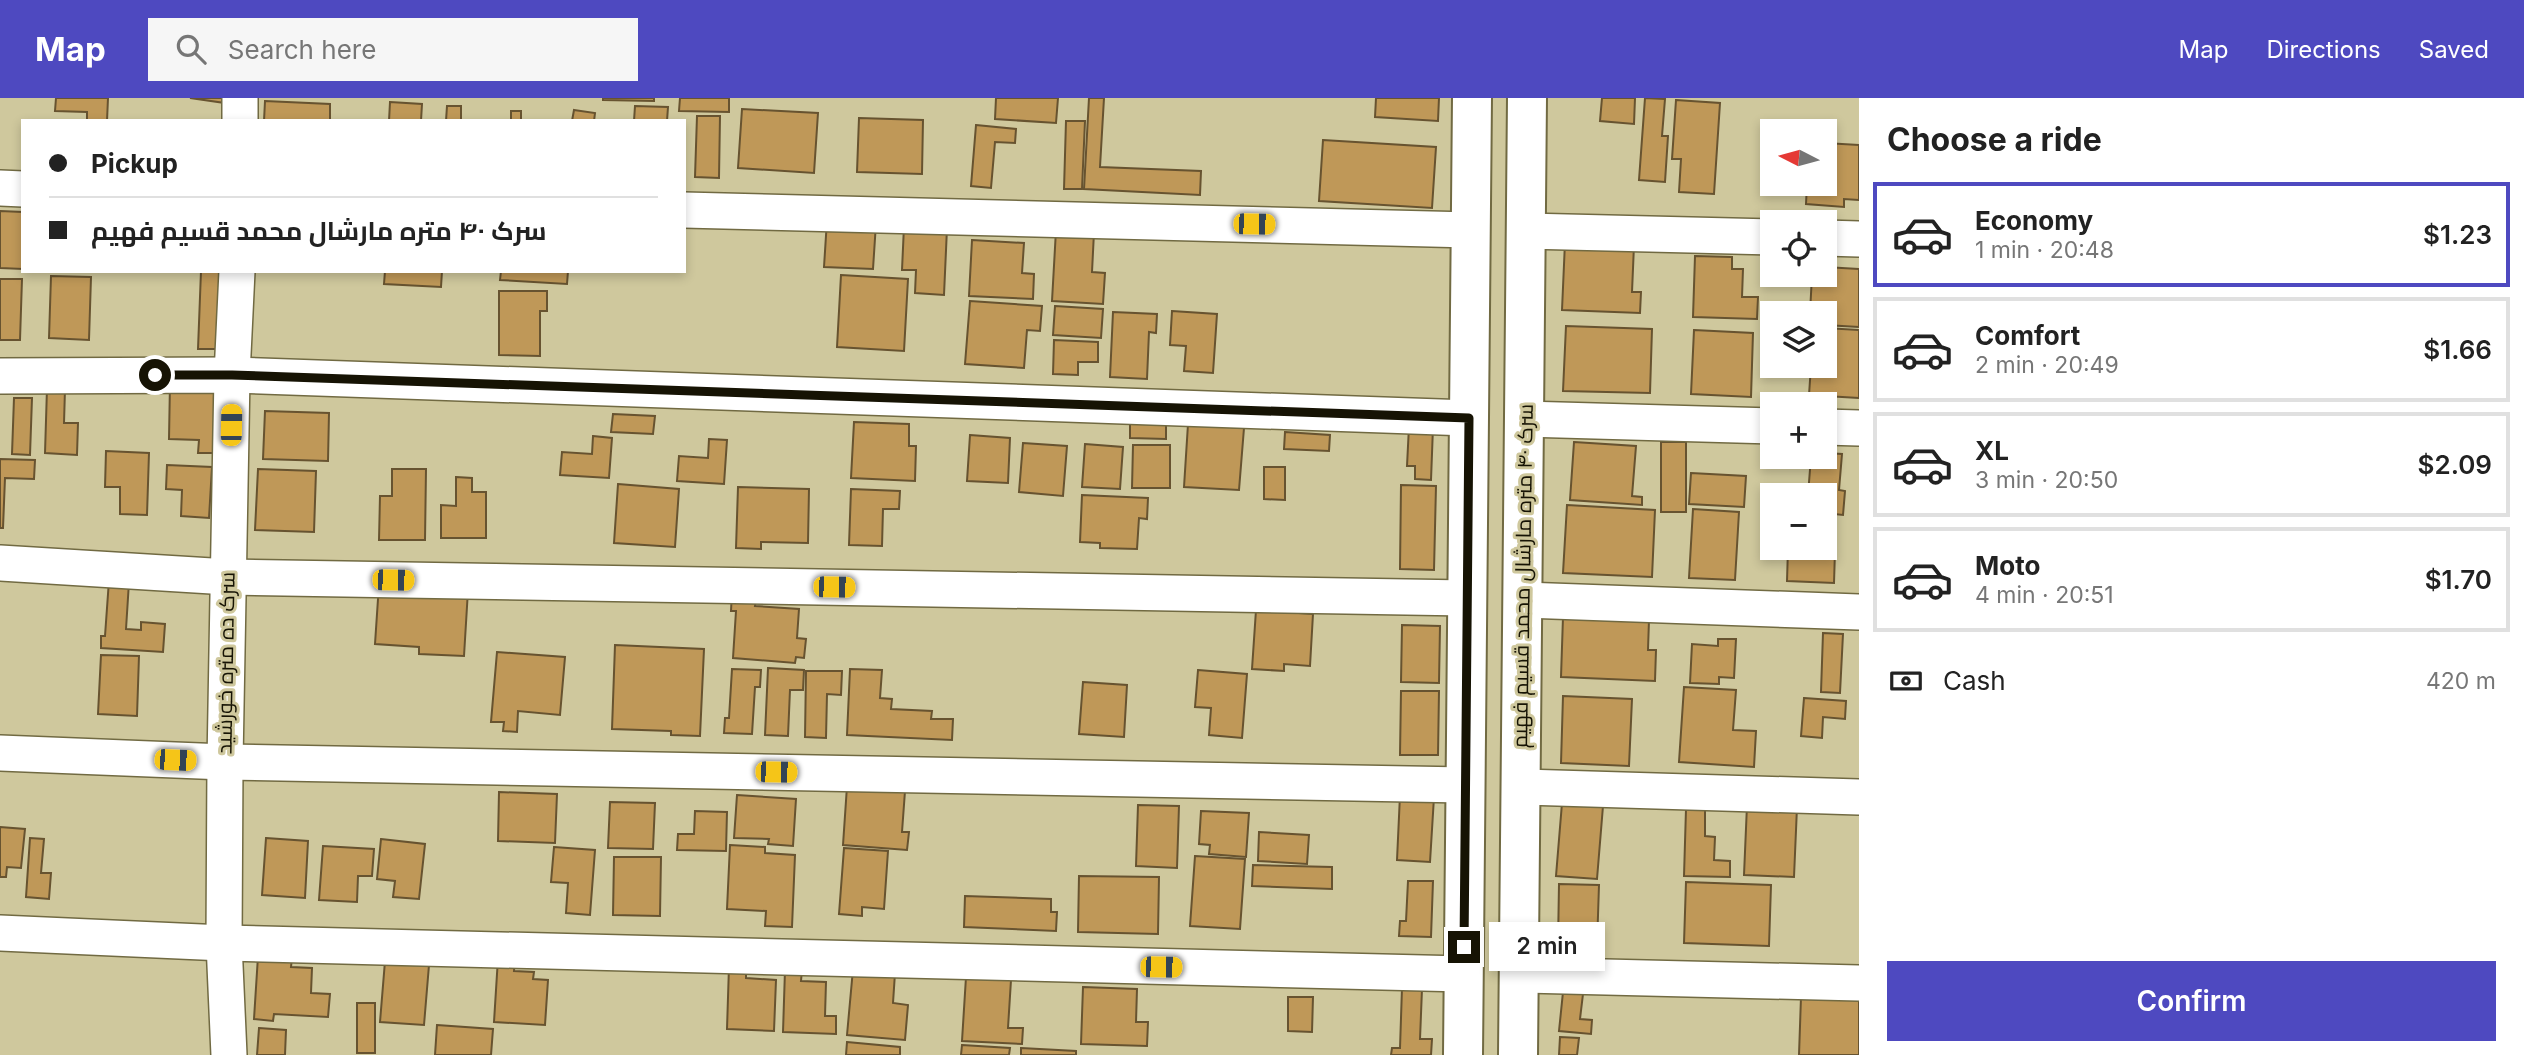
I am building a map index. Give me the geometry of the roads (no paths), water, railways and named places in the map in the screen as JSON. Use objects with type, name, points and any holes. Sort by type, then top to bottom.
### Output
[{"type":"street","points":[[240,98],[240,119]]},
{"type":"street","points":[[1463,1055],[1472,98]]},
{"type":"street","name":"سرک ۴۰ متره مارشال محمد قسیم فهیم","points":[[1518,1055],[1527,98]]},
{"type":"street","points":[[0,188],[21,189]]},
{"type":"street","points":[[686,210],[1471,230]]},
{"type":"street","points":[[1526,231],[1760,237]]},
{"type":"street","points":[[1837,238],[1859,239]]},
{"type":"street","name":"سرک ده متره خورشید","points":[[229,1055],[224,943],[225,762],[232,375],[237,273]]},
{"type":"street","points":[[0,376],[232,375],[1469,418]]},
{"type":"street","points":[[1524,419],[1760,426]]},
{"type":"street","points":[[1837,427],[1859,428]]},
{"type":"street","points":[[0,563],[228,577],[1467,598]]},
{"type":"street","points":[[1522,600],[1859,612]]},
{"type":"street","points":[[0,753],[225,762],[1465,785]]},
{"type":"street","points":[[1521,787],[1859,797]]},
{"type":"street","points":[[0,933],[224,943],[1464,974]]},
{"type":"street","points":[[1519,975],[1859,983]]}]
